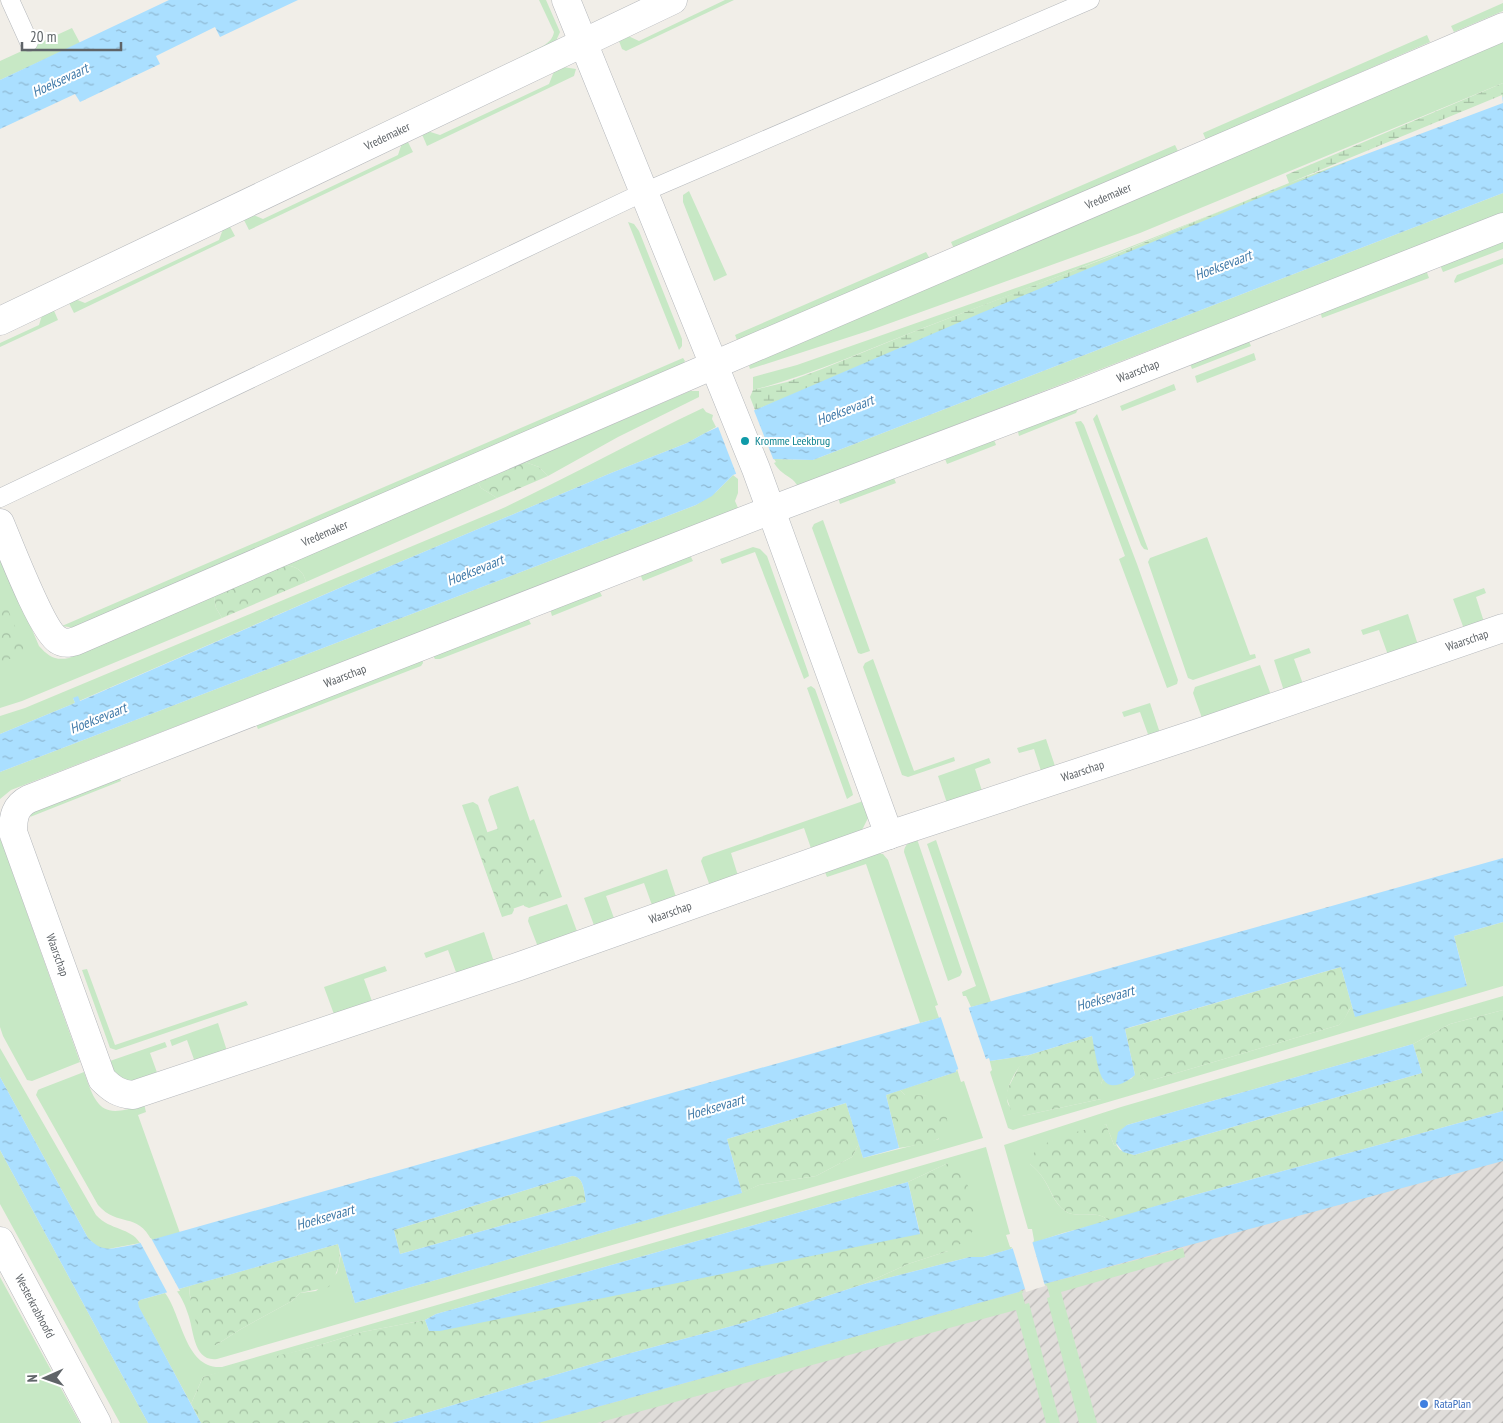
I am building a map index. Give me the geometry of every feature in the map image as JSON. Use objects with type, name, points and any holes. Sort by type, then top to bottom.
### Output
[{"type":"street","points":[[566,0],[756,469],[889,835]]},
{"type":"street","name":"Vredemaker","points":[[0,321],[673,0]]},
{"type":"street","name":"Vredemaker","points":[[0,523],[45,625],[57,640],[65,644],[76,641],[1503,27]]},
{"type":"street","name":"Waarschap","points":[[1503,227],[1091,389],[771,510],[22,802],[16,810],[13,832],[102,1079],[111,1089],[122,1094],[134,1095],[517,967],[889,835],[1200,732],[1503,628]]},
{"type":"street","name":"Westerkrabhoofd","points":[[0,1242],[97,1423]]},
{"type":"lane","points":[[10,0],[29,42]]},
{"type":"lane","points":[[0,498],[644,192],[1090,0]]},
{"type":"shaded area","points":[[1503,1132],[1503,1423],[452,1423]]},
{"type":"green space","points":[[539,0],[546,0],[560,32],[556,41],[528,59],[526,54],[547,43],[554,32]]},
{"type":"green space","points":[[725,0],[734,0],[626,51],[622,49],[619,41],[626,35],[639,41]]},
{"type":"green space","points":[[1503,3],[1503,11],[1454,32],[1451,26]]},
{"type":"green space","points":[[72,28],[80,43],[0,80],[0,61]]},
{"type":"green space","points":[[1427,35],[1430,42],[1206,140],[1203,133]]},
{"type":"green space","points":[[1503,38],[1503,83],[1140,233],[871,330],[750,369],[749,366],[754,362]]},
{"type":"green space","points":[[563,67],[576,69],[574,76],[427,146],[421,132],[424,130],[440,135],[549,84],[555,69]]},
{"type":"green space","points":[[1503,83],[1503,119],[755,410],[750,397],[753,390],[787,382],[822,369],[1114,255],[1289,183],[1286,175]]},
{"type":"green space","points":[[406,138],[413,152],[249,230],[242,216],[249,213],[263,219],[398,155]]},
{"type":"green space","points":[[1175,145],[1178,151],[954,249],[951,242]]},
{"type":"green space","points":[[689,191],[727,275],[714,281],[683,202],[683,195]]},
{"type":"green space","points":[[1503,193],[1503,214],[803,484],[797,485],[780,471],[774,463],[776,462],[774,459],[813,460]]},
{"type":"green space","points":[[1233,206],[1156,238],[839,362],[753,390],[753,377],[797,365],[1107,256]]},
{"type":"green space","points":[[628,222],[634,224],[639,231],[682,339],[682,346],[679,350]]},
{"type":"green space","points":[[228,223],[235,236],[74,313],[67,299],[75,299],[85,303],[219,240],[225,224]]},
{"type":"green space","points":[[1503,241],[1503,249],[1443,272],[1440,265]]},
{"type":"green space","points":[[926,252],[930,259],[737,340],[735,335]]},
{"type":"green space","points":[[1503,258],[1503,264],[1455,283],[1454,281],[1457,275]]},
{"type":"green space","points":[[1426,270],[1429,278],[1322,318],[1320,311]]},
{"type":"green space","points":[[52,306],[58,320],[0,347],[0,343],[39,325],[44,309]]},
{"type":"green space","points":[[1248,339],[1251,346],[1192,369],[1189,361]]},
{"type":"green space","points":[[1254,353],[1256,360],[1197,383],[1195,376]]},
{"type":"green space","points":[[683,358],[685,361],[681,366],[75,628],[62,626]]},
{"type":"green space","points":[[1174,384],[1176,390],[1122,411],[1120,406]]},
{"type":"green space","points":[[690,391],[699,391],[699,397],[618,437],[548,476],[539,467],[525,462]]},
{"type":"green space","points":[[1076,405],[1078,409],[1076,413],[1019,436],[1017,428]]},
{"type":"green space","points":[[703,408],[706,412],[713,415],[712,419],[716,427],[687,443],[381,570],[79,701],[73,698],[75,703],[0,734],[0,716],[25,708],[501,509]]},
{"type":"green space","points":[[1097,414],[1148,550],[1144,549],[1141,545],[1093,419]]},
{"type":"green space","points":[[1081,421],[1137,564],[1178,680],[1177,684],[1167,688],[1119,559],[1125,556],[1075,422]]},
{"type":"green space","points":[[993,437],[996,445],[947,464],[944,456]]},
{"type":"green space","points":[[525,462],[539,467],[548,476],[497,498],[481,488],[478,482]]},
{"type":"green space","points":[[733,475],[738,479],[738,493],[735,501],[738,508],[729,513],[11,790],[0,799],[0,772],[696,505],[716,492]]},
{"type":"green space","points":[[893,476],[896,483],[840,504],[838,497]]},
{"type":"green space","points":[[478,482],[481,488],[497,498],[306,582],[299,570],[285,565]]},
{"type":"green space","points":[[823,520],[870,651],[861,654],[858,653],[812,528],[814,524]]},
{"type":"green space","points":[[1207,537],[1250,655],[1255,654],[1256,658],[1193,680],[1188,678],[1148,562],[1150,558]]},
{"type":"green space","points":[[753,547],[760,549],[767,556],[808,672],[809,676],[804,679],[755,552],[722,564],[720,559]]},
{"type":"green space","points":[[0,554],[39,646],[46,653],[56,658],[69,658],[214,596],[216,608],[222,618],[22,701],[0,708]]},
{"type":"green space","points":[[690,555],[693,561],[643,581],[640,574]]},
{"type":"green space","points":[[285,565],[299,570],[306,582],[222,618],[216,608],[214,596]]},
{"type":"green space","points":[[1484,588],[1486,593],[1476,597],[1484,622],[1464,629],[1453,599]]},
{"type":"green space","points":[[599,590],[602,596],[552,616],[550,609]]},
{"type":"green space","points":[[0,591],[26,652],[0,663]]},
{"type":"green space","points":[[1408,614],[1418,645],[1388,655],[1379,630],[1363,635],[1361,630]]},
{"type":"green space","points":[[528,618],[531,624],[440,659],[435,659],[432,654]]},
{"type":"green space","points":[[1309,648],[1311,653],[1294,659],[1303,684],[1284,691],[1274,660]]},
{"type":"green space","points":[[422,658],[423,663],[421,666],[258,729],[255,722]]},
{"type":"green space","points":[[873,659],[914,771],[954,757],[955,761],[908,777],[902,775],[863,667],[865,663]]},
{"type":"green space","points":[[1260,665],[1271,695],[1202,718],[1193,693],[1195,687]]},
{"type":"green space","points":[[811,686],[815,689],[852,791],[853,795],[847,799],[807,688]]},
{"type":"green space","points":[[1150,703],[1160,733],[1149,737],[1140,712],[1124,717],[1122,712]]},
{"type":"green space","points":[[1046,739],[1056,769],[1042,774],[1034,749],[1019,753],[1017,748]]},
{"type":"green space","points":[[989,758],[991,763],[975,769],[983,794],[948,806],[938,776]]},
{"type":"green space","points":[[119,775],[121,781],[30,817],[33,812]]},
{"type":"green space","points":[[518,786],[530,821],[534,819],[562,897],[529,908],[524,906],[488,800],[490,796]]},
{"type":"green space","points":[[866,800],[868,818],[861,832],[813,854],[804,828],[731,853],[739,879],[711,889],[701,861],[703,857]]},
{"type":"green space","points":[[473,802],[478,805],[514,910],[512,914],[502,917],[462,805]]},
{"type":"green space","points":[[525,819],[552,895],[501,913],[474,837]]},
{"type":"green space","points":[[917,839],[962,972],[960,976],[948,981],[904,852],[904,849],[910,842]]},
{"type":"green space","points":[[0,840],[80,1062],[32,1081],[27,1080],[0,1027]]},
{"type":"green space","points":[[936,840],[991,1002],[971,1007],[966,996],[963,996],[962,992],[976,986],[927,844]]},
{"type":"green space","points":[[875,853],[883,854],[888,860],[938,1005],[935,1006],[939,1018],[920,1023],[866,864],[827,877],[824,870]]},
{"type":"green space","points":[[667,869],[677,900],[653,908],[644,883],[606,896],[615,921],[595,928],[584,898]]},
{"type":"green space","points":[[567,904],[578,934],[538,947],[528,921],[529,917]]},
{"type":"green space","points":[[1503,922],[1503,986],[1013,1130],[1008,1128],[990,1072],[992,1070],[989,1058],[990,1061],[1029,1055],[1012,1079],[1007,1094],[1007,1101],[1010,1107],[1022,1116],[1101,1099],[1103,1079],[1107,1083],[1131,1079],[1138,1071],[1145,1080],[1153,1080],[1339,1025],[1352,1006],[1355,1016],[1467,985],[1454,936]]},
{"type":"green space","points":[[484,932],[494,962],[457,975],[448,950],[426,958],[424,953]]},
{"type":"green space","points":[[385,966],[387,971],[364,979],[373,1004],[335,1017],[324,987]]},
{"type":"green space","points":[[1341,967],[1352,1006],[1339,1025],[1153,1080],[1145,1080],[1138,1072],[1135,1075],[1125,1029]]},
{"type":"green space","points":[[87,969],[115,1045],[246,1001],[248,1005],[116,1050],[110,1048],[82,970]]},
{"type":"green space","points":[[1503,996],[1503,1010],[1450,1024],[1413,1044],[1127,1125],[1116,1143],[1117,1146],[1114,1145],[1106,1124],[1030,1164],[1046,1182],[1055,1200],[1065,1211],[1076,1215],[1099,1215],[1109,1221],[1033,1243],[1032,1229],[1028,1229],[1004,1145],[1121,1107]]},
{"type":"green space","points":[[1503,1010],[1503,1111],[1176,1200],[1109,1221],[1099,1215],[1076,1215],[1065,1211],[1055,1200],[1046,1182],[1030,1164],[1033,1154],[1040,1147],[1057,1138],[1106,1124],[1114,1145],[1120,1150],[1134,1155],[1422,1073],[1413,1044],[1450,1024]]},
{"type":"green space","points":[[218,1023],[228,1054],[196,1065],[187,1040],[172,1046],[170,1040]]},
{"type":"green space","points":[[1092,1036],[1103,1079],[1101,1099],[1022,1116],[1013,1116],[1006,1096],[1021,1063],[1029,1055]]},
{"type":"green space","points":[[165,1042],[167,1047],[150,1053],[159,1078],[129,1082],[118,1076],[107,1062]]},
{"type":"green space","points":[[0,1048],[96,1215],[108,1224],[131,1234],[140,1243],[108,1249],[97,1247],[88,1238],[0,1077]]},
{"type":"green space","points":[[957,1069],[961,1082],[964,1081],[983,1138],[217,1359],[209,1359],[199,1350],[186,1308],[176,1290],[189,1286],[190,1297],[216,1345],[292,1301],[300,1293],[316,1291],[337,1273],[341,1254],[355,1303],[741,1193],[759,1185],[816,1176],[852,1157],[859,1144],[863,1158],[939,1139],[927,1096],[905,1095],[900,1090],[956,1072]]},
{"type":"green space","points":[[84,1072],[93,1095],[104,1108],[119,1111],[144,1104],[146,1112],[138,1115],[180,1233],[152,1241],[146,1232],[134,1222],[113,1216],[105,1212],[98,1205],[36,1095],[40,1089]]},
{"type":"green space","points":[[900,1090],[905,1095],[929,1096],[940,1102],[944,1107],[947,1119],[947,1125],[942,1136],[930,1142],[899,1148],[886,1095]]},
{"type":"green space","points":[[846,1103],[859,1144],[852,1157],[816,1176],[759,1185],[742,1193],[727,1139]]},
{"type":"green space","points":[[986,1147],[1010,1234],[1006,1235],[1010,1247],[1012,1247],[1011,1249],[983,1257],[970,1257],[864,1284],[908,1264],[948,1251],[948,1163],[908,1182],[436,1314],[425,1320],[362,1332],[203,1377],[191,1404],[137,1304],[140,1300],[165,1293],[192,1351],[200,1360],[210,1366],[222,1367]]},
{"type":"green space","points":[[0,1150],[148,1423],[120,1423],[0,1204]]},
{"type":"green space","points":[[948,1163],[955,1165],[970,1189],[974,1212],[974,1229],[967,1240],[948,1251],[908,1264],[864,1284],[743,1323],[616,1357],[392,1423],[201,1423],[191,1404],[203,1377],[362,1332],[425,1320],[429,1331],[920,1233],[908,1182]]},
{"type":"green space","points":[[572,1176],[581,1182],[586,1202],[400,1254],[394,1230]]},
{"type":"green space","points":[[338,1244],[340,1256],[338,1266],[329,1287],[300,1293],[292,1301],[216,1345],[208,1345],[194,1317],[189,1286]]},
{"type":"green space","points":[[1183,1248],[1185,1257],[1061,1292],[1097,1423],[1079,1423],[1047,1298],[1050,1297],[1047,1286],[1044,1284]]},
{"type":"green space","points":[[0,1277],[6,1288],[80,1423],[0,1423]]},
{"type":"green space","points":[[1021,1290],[1024,1292],[1022,1293],[1025,1304],[1029,1303],[1060,1423],[1046,1423],[1016,1310],[597,1423],[538,1423],[1019,1292]]},
{"type":"water","name":"Hoeksevaart","points":[[169,0],[298,0],[220,37],[215,27],[156,56],[160,64],[80,102],[75,94],[0,129],[0,80]]},
{"type":"water","name":"Hoeksevaart","points":[[1503,97],[1503,193],[813,460],[774,459],[733,475],[712,496],[696,505],[0,772],[0,734],[75,703],[73,698],[78,696],[80,701],[381,570],[687,443],[755,410],[981,313]]},
{"type":"water","name":"Hoeksevaart","points":[[1503,858],[1503,922],[1454,936],[1467,986],[1355,1017],[1341,967],[1125,1029],[1135,1075],[1123,1083],[1115,1085],[1106,1083],[1101,1076],[1092,1036],[1029,1055],[990,1061],[989,1058],[956,1070],[956,1072],[886,1095],[899,1148],[863,1158],[846,1103],[727,1139],[742,1193],[355,1303],[338,1244],[140,1300],[138,1302],[139,1307],[201,1423],[148,1423],[0,1150],[0,1077],[88,1238],[99,1246],[109,1249],[133,1245],[938,1018],[971,1007]],"holes":[[[572,1176],[576,1177],[583,1185],[586,1202],[400,1254],[394,1230]]]},
{"type":"water","points":[[1413,1044],[1422,1073],[1134,1155],[1123,1152],[1116,1143],[1118,1132],[1127,1125]]},
{"type":"water","points":[[1503,1111],[1503,1161],[1021,1290],[538,1423],[392,1423],[616,1357],[743,1323],[864,1284],[970,1257],[983,1257],[1176,1200]]},
{"type":"water","points":[[908,1182],[920,1234],[440,1331],[429,1331],[425,1320],[436,1314]]},
{"type":"pier","points":[[1502,95],[1503,103],[1289,183]]},
{"type":"pier","name":"Kromme Leekbrug","points":[[753,408],[774,461],[737,476],[717,424]]},
{"type":"pier","points":[[968,1006],[987,1062],[959,1071],[940,1015]]},
{"type":"pier","points":[[151,1238],[180,1291],[168,1294],[140,1242]]},
{"type":"pier","points":[[1032,1241],[1045,1286],[1026,1292],[1012,1246]]},
{"type":"place","name":"Kromme Leekbrug","points":[[745,441]]},
{"type":"place","name":"RataPlan","points":[[1424,1404]]}]
